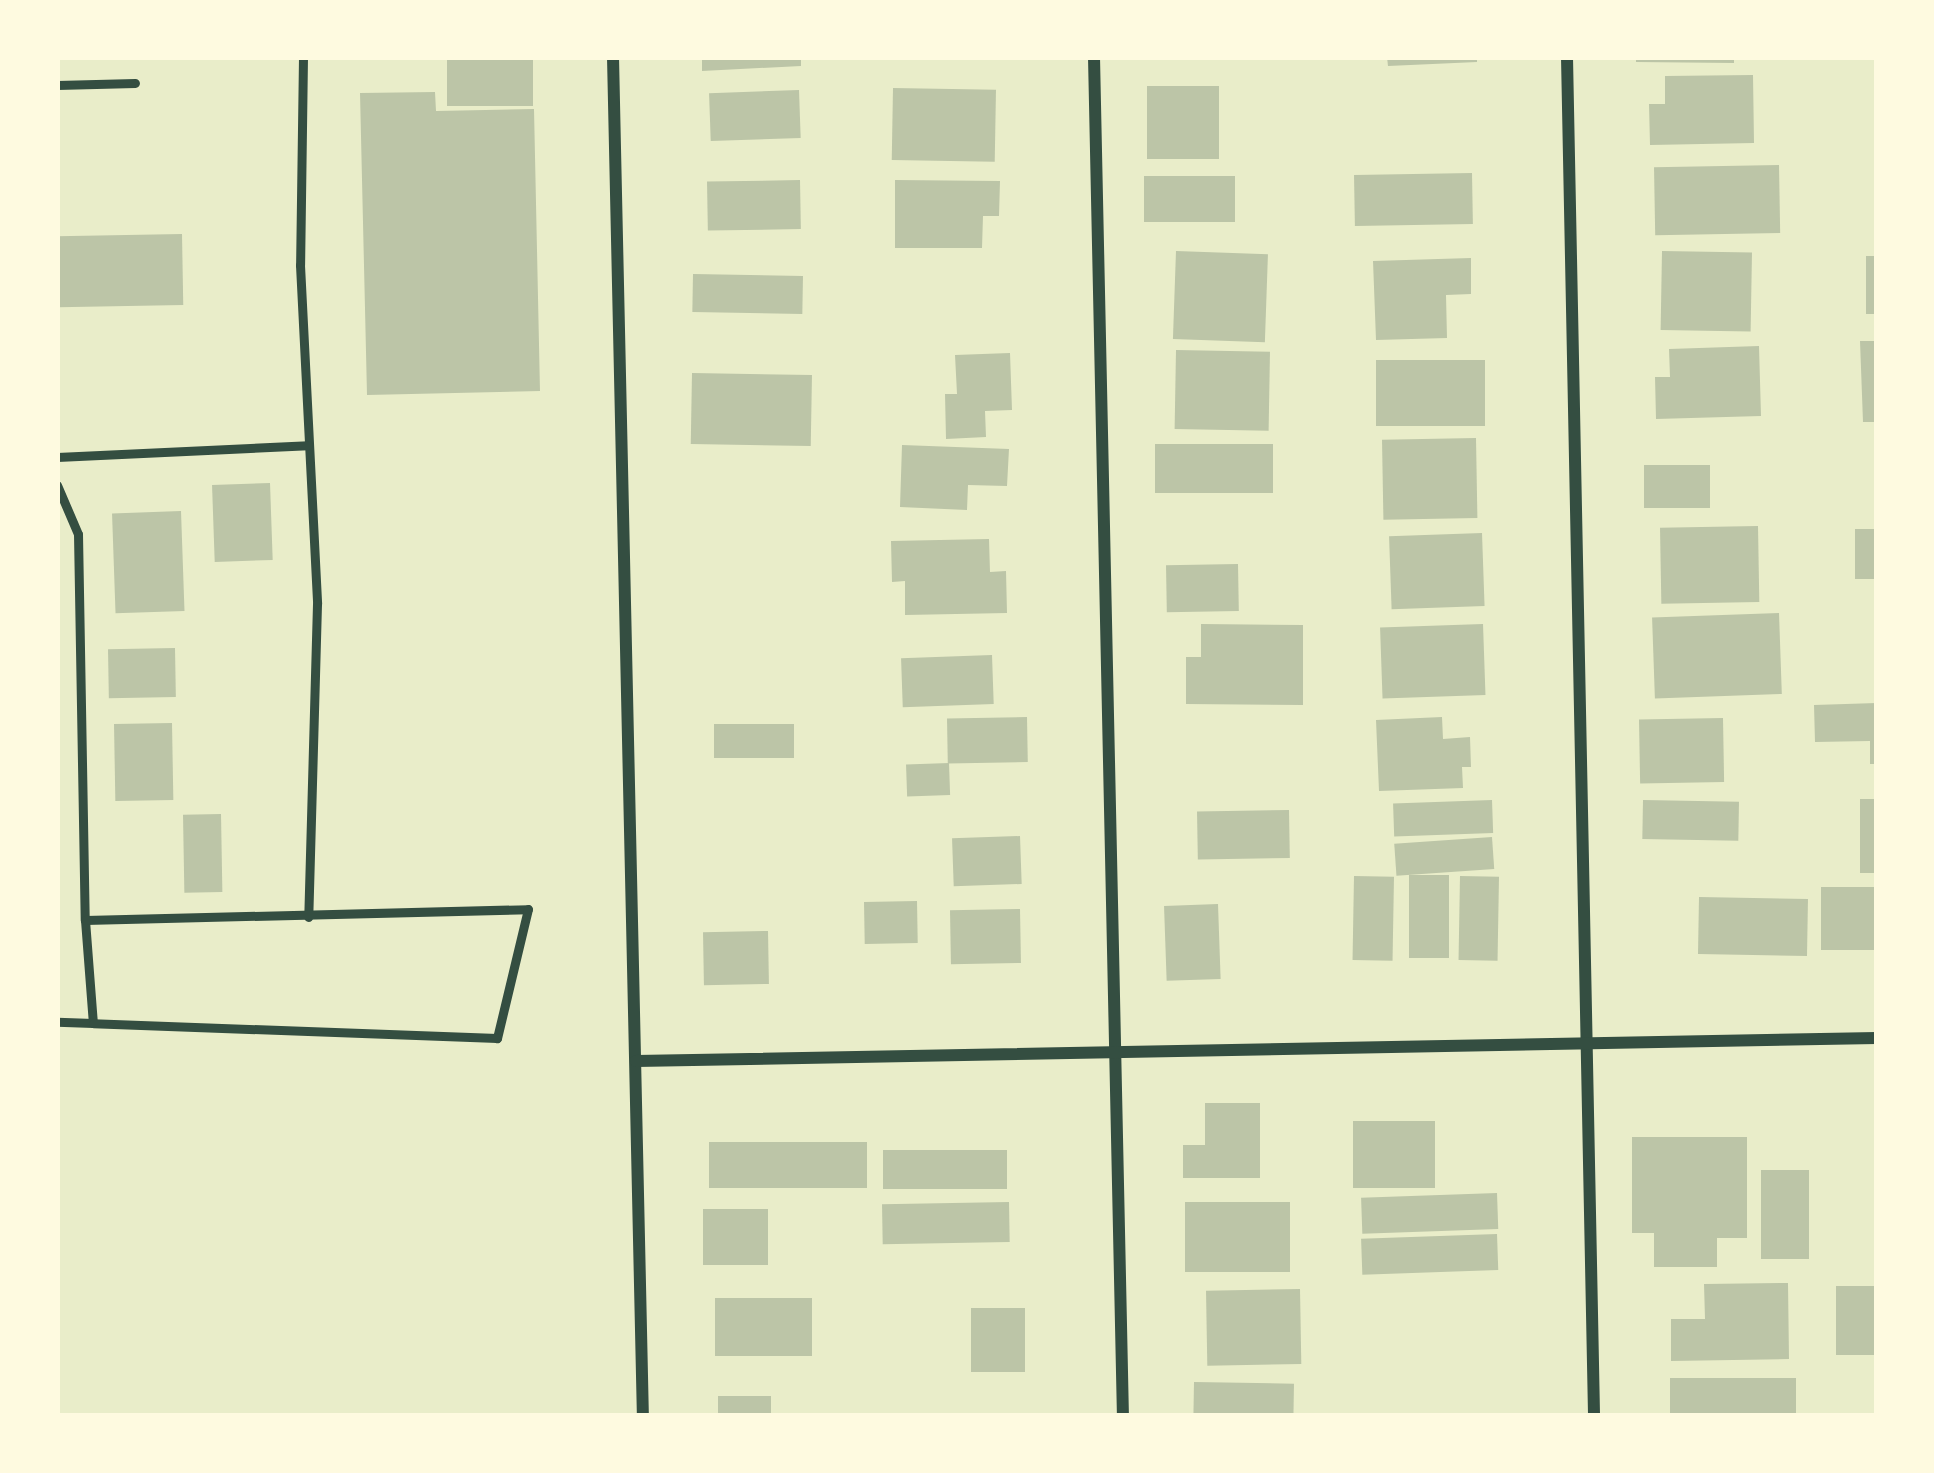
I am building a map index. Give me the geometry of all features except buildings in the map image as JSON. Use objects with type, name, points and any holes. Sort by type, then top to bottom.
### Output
[{"type":"street","points":[[614,57],[643,1416]]},
{"type":"street","points":[[1094,57],[1123,1416]]},
{"type":"street","points":[[1567,57],[1594,1416]]},
{"type":"street","points":[[636,1061],[1877,1038]]},
{"type":"lane","points":[[303,57],[300,265],[317,604],[308,917]]},
{"type":"lane","points":[[57,85],[135,83]]},
{"type":"lane","points":[[57,457],[308,445]]},
{"type":"lane","points":[[57,485],[78,534],[85,920],[93,1023]]},
{"type":"lane","points":[[57,1022],[497,1038],[528,909],[85,920]]}]
